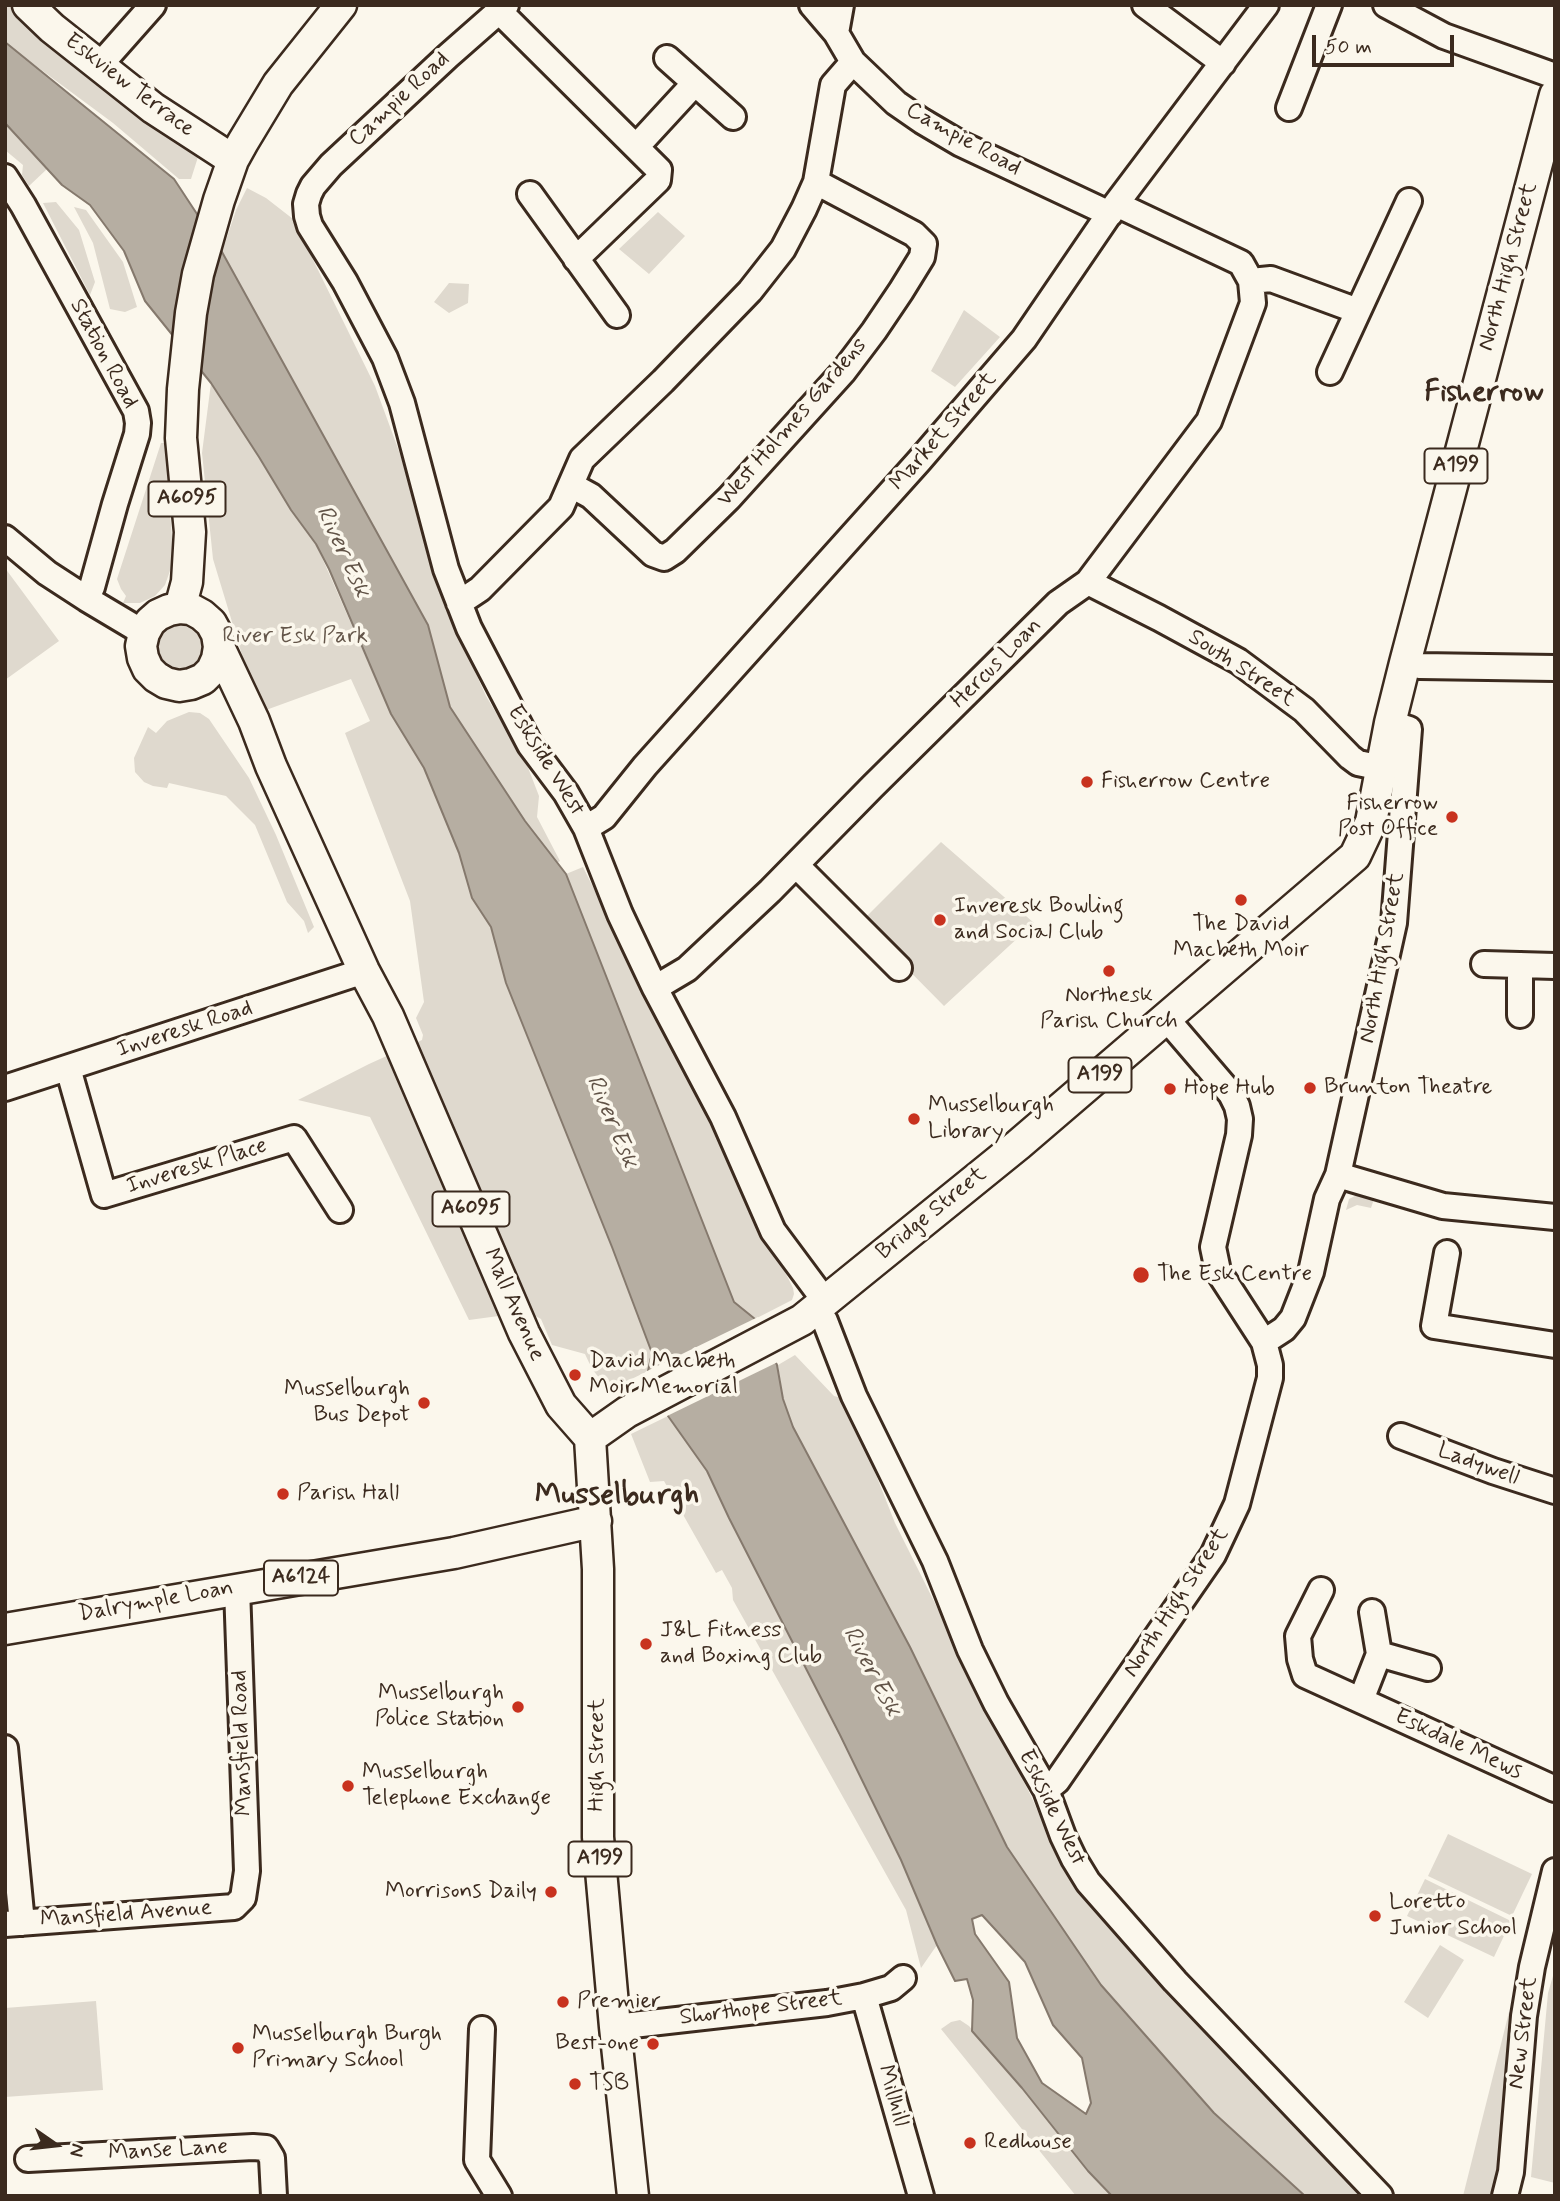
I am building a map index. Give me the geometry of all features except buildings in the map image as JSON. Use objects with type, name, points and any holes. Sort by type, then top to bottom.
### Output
[{"type":"main road","name":"Eskview Terrace","points":[[28,5],[153,108],[233,160]]},
{"type":"main road","name":"A6095","points":[[341,5],[278,85],[256,117],[233,160],[198,274],[183,389],[181,438],[190,532],[187,582],[180,608],[191,609],[202,615],[211,623],[217,634],[219,647],[364,971]]},
{"type":"main road","name":"North High Street","points":[[1365,838],[1371,822],[1390,723],[1405,663],[1555,95]]},
{"type":"main road","points":[[144,633],[158,615],[180,608]]},
{"type":"main road","name":"A6095","points":[[144,633],[141,646],[148,669],[166,683],[179,686],[191,684],[222,699],[232,709],[271,766]]},
{"type":"main road","points":[[191,684],[203,679],[212,670],[219,647]]},
{"type":"main road","name":"Bridge Street","points":[[590,1438],[627,1412],[814,1310],[1018,1145],[1355,856],[1365,838]]},
{"type":"main road","name":"Mall Avenue","points":[[364,971],[388,1016],[524,1333],[561,1405],[590,1438]]},
{"type":"main road","name":"High Street","points":[[590,1438],[596,1521],[598,1837],[633,2196]]},
{"type":"main road","name":"Dalrymple Loan","points":[[5,1629],[454,1553],[596,1521]]},
{"type":"street","points":[[99,66],[153,5]]},
{"type":"street","name":"Campie Road","points":[[812,5],[836,33],[853,62],[896,103],[961,144],[1241,263],[1251,281]]},
{"type":"street","points":[[836,33],[841,5]]},
{"type":"street","points":[[1145,5],[1223,63]]},
{"type":"street","name":"Market Street","points":[[586,828],[604,817],[645,766],[919,461],[1024,339],[1113,209],[1266,5]]},
{"type":"street","points":[[1289,108],[1329,5]]},
{"type":"street","points":[[1386,5],[1444,36],[1555,76]]},
{"type":"street","points":[[503,8],[659,170],[657,180],[576,259]]},
{"type":"street","name":"Campie Road","points":[[306,204],[313,186],[337,158],[503,8]]},
{"type":"street","points":[[667,58],[733,117]]},
{"type":"street","points":[[459,603],[480,589],[561,508],[582,459],[750,291],[783,248],[816,182],[833,85],[853,62]]},
{"type":"street","points":[[636,147],[695,83]]},
{"type":"street","name":"Station Road","points":[[5,177],[136,411],[137,434],[87,599]]},
{"type":"street","name":"West Holmes Gardens","points":[[571,485],[591,496],[653,554],[664,558],[675,551],[729,498],[843,372],[874,331],[922,257],[923,244],[914,234],[816,182]]},
{"type":"street","points":[[530,194],[617,315]]},
{"type":"street","points":[[1331,372],[1409,201]]},
{"type":"street","name":"Eskside West","points":[[306,204],[310,226],[345,282],[385,358],[402,403],[446,569],[469,628],[530,745],[566,793],[586,828],[620,914],[655,988],[723,1117],[773,1231],[814,1310],[828,1328],[854,1396],[935,1562],[970,1650],[990,1692],[1046,1790],[1068,1847],[1088,1882],[1175,1981],[1380,2196]]},
{"type":"street","points":[[1251,281],[1270,279],[1358,312]]},
{"type":"street","name":"Hercus Loan","points":[[655,988],[687,969],[796,865],[1058,603],[1088,582],[1209,421],[1253,303],[1251,281]]},
{"type":"street","points":[[5,538],[47,573],[144,633]]},
{"type":"street","name":"South Street","points":[[1088,582],[1238,662],[1304,710],[1358,763],[1382,768]]},
{"type":"street","points":[[1405,663],[1420,666],[1555,668]]},
{"type":"street","name":"North High Street","points":[[1046,1790],[1057,1780],[1188,1593],[1225,1532],[1237,1504],[1270,1378],[1270,1365],[1264,1342],[1284,1329],[1293,1318],[1311,1272],[1327,1199],[1338,1175],[1394,923],[1399,887],[1409,729],[1390,723]]},
{"type":"street","points":[[796,865],[899,968]]},
{"type":"street","points":[[1484,964],[1555,967]]},
{"type":"street","points":[[1520,1015],[1521,965]]},
{"type":"street","name":"Inveresk Road","points":[[5,1088],[364,971]]},
{"type":"street","points":[[1166,1017],[1231,1094],[1237,1106],[1239,1135],[1213,1247],[1218,1271],[1264,1342]]},
{"type":"street","name":"Inveresk Place","points":[[68,1068],[104,1195],[294,1138],[340,1210]]},
{"type":"street","points":[[1338,1175],[1443,1206],[1555,1217]]},
{"type":"street","points":[[1447,1253],[1434,1326],[1555,1345]]},
{"type":"street","name":"Ladywell","points":[[1401,1436],[1555,1491]]},
{"type":"street","name":"Mansfield Road","points":[[237,1588],[247,1871],[243,1898]]},
{"type":"street","name":"Eskdale Mews","points":[[1321,1590],[1298,1636],[1305,1675],[1555,1789]]},
{"type":"street","points":[[1361,1700],[1379,1654],[1372,1612]]},
{"type":"street","points":[[1379,1654],[1428,1668]]},
{"type":"street","points":[[5,1748],[14,1923]]},
{"type":"street","name":"New Street","points":[[1505,2196],[1511,2172],[1524,2016],[1532,1967],[1555,1871]]},
{"type":"street","name":"Mansfield Avenue","points":[[14,1923],[234,1907],[243,1898]]},
{"type":"street","name":"Shorthope Street","points":[[615,2027],[827,2003],[891,1988],[903,1978]]},
{"type":"street","name":"Millhill","points":[[863,1996],[921,2196]]},
{"type":"street","points":[[482,2029],[477,2160],[499,2196]]},
{"type":"street","name":"Manse Lane","points":[[28,2159],[266,2148],[272,2158],[274,2196]]},
{"type":"green space","points":[[5,5],[12,5],[91,81],[198,157],[191,179],[179,179],[113,123],[5,43]]},
{"type":"green space","points":[[5,123],[47,169],[29,186],[22,175],[23,165],[5,150]]},
{"type":"green space","points":[[247,188],[266,198],[293,219],[375,386],[400,454],[443,601],[486,696],[527,765],[539,796],[537,817],[560,861],[557,863],[525,821],[450,707],[428,625],[222,252],[236,210]]},
{"type":"green space","points":[[56,202],[79,230],[95,282],[90,295],[43,203]]},
{"type":"green space","points":[[74,207],[86,210],[123,262],[137,307],[125,312],[110,309],[93,243]]},
{"type":"green space","points":[[658,212],[685,236],[649,274],[619,249]]},
{"type":"green space","points":[[449,283],[469,284],[468,303],[449,313],[434,302]]},
{"type":"green space","points":[[964,310],[1000,337],[955,387],[931,371]]},
{"type":"green space","name":"River Esk Park","points":[[211,383],[291,510],[316,544],[391,714],[424,768],[459,853],[472,898],[491,927],[506,983],[652,1353],[648,1371],[609,1390],[592,1369],[585,1354],[552,1345],[541,1319],[528,1312],[469,1320],[370,1117],[298,1100],[422,1040],[423,1035],[416,1018],[424,1002],[410,901],[345,733],[370,721],[351,679],[266,710],[249,678],[213,559],[202,453]]},
{"type":"green space","points":[[161,443],[169,443],[172,565],[165,585],[155,596],[140,603],[123,603],[126,596],[117,579]]},
{"type":"green space","points":[[5,568],[59,641],[5,680]]},
{"type":"green space","points":[[190,620],[207,640],[200,665],[185,674],[160,667],[152,634],[158,627]]},
{"type":"green space","points":[[189,712],[200,713],[209,719],[249,778],[314,927],[308,933],[304,921],[287,902],[255,825],[226,796],[169,783],[167,788],[153,786],[144,782],[135,772],[134,758],[148,727],[156,733],[167,721]]},
{"type":"green space","name":"Inveresk Bowling and Social Club","points":[[941,842],[1034,923],[944,1006],[861,922]]},
{"type":"green space","points":[[583,867],[793,1288],[792,1300],[755,1319],[734,1302],[566,874]]},
{"type":"green space","points":[[1357,1195],[1374,1199],[1371,1208],[1357,1205],[1346,1210],[1349,1199]]},
{"type":"green space","points":[[795,1355],[834,1396],[846,1399],[895,1523],[1031,1796],[1057,1855],[1098,1912],[1366,2196],[1305,2196],[1214,2113],[1101,1985],[1032,1886],[1007,1847],[910,1647],[793,1427],[783,1399],[778,1365]]},
{"type":"green space","points":[[668,1416],[707,1470],[901,1860],[937,1945],[921,1968],[906,1910],[733,1600],[732,1588],[722,1570],[716,1573],[664,1481],[650,1482],[631,1434]]},
{"type":"green space","points":[[1448,1834],[1532,1874],[1512,1916],[1428,1876]]},
{"type":"green space","points":[[1425,1879],[1511,1921],[1494,1957],[1407,1916]]},
{"type":"green space","points":[[1440,1945],[1464,1960],[1428,2018],[1404,2002]]},
{"type":"green space","points":[[1555,1969],[1555,2183],[1531,2177],[1548,1993]]},
{"type":"green space","points":[[96,2001],[103,2090],[5,2097],[5,2008]]},
{"type":"green space","points":[[1509,2012],[1513,2013],[1497,2181],[1489,2196],[1463,2196]]},
{"type":"green space","points":[[960,2020],[969,2026],[1088,2171],[1112,2196],[1076,2196],[941,2029]]},
{"type":"water","name":"River Esk","points":[[5,42],[174,179],[222,252],[428,625],[450,707],[525,821],[566,874],[734,1302],[755,1319],[777,1365],[783,1399],[793,1427],[910,1647],[1007,1847],[1101,1985],[1214,2113],[1305,2196],[1112,2196],[1088,2171],[1022,2088],[972,2031],[973,2000],[967,1979],[955,1981],[901,1860],[840,1735],[707,1471],[668,1416],[648,1371],[652,1353],[506,983],[491,927],[472,898],[459,853],[424,768],[391,714],[329,569],[316,544],[291,510],[211,383],[145,301],[124,251],[90,205],[62,185],[5,123]],"holes":[[[982,1915],[1025,1962],[1053,2025],[1082,2058],[1091,2103],[1086,2114],[1042,2083],[1017,2038],[1009,1982],[975,1934],[972,1919]]]},
{"type":"pier","points":[[758,1317],[780,1361],[665,1417],[645,1372]]},
{"type":"place","name":"Fisherrow Centre","points":[[1087,782]]},
{"type":"place","name":"Fisherrow Post Office","points":[[1452,817]]},
{"type":"place","name":"The David Macbeth Moir","points":[[1241,900]]},
{"type":"place","name":"Inveresk Bowling and Social Club","points":[[940,920]]},
{"type":"place","name":"Northesk Parish Church","points":[[1109,971]]},
{"type":"place","name":"Brunton Theatre","points":[[1310,1088]]},
{"type":"place","name":"Hope Hub","points":[[1170,1089]]},
{"type":"place","name":"Musselburgh Library","points":[[914,1119]]},
{"type":"place","name":"The Esk Centre","points":[[1141,1275]]},
{"type":"place","name":"David Macbeth Moir Memorial","points":[[575,1375]]},
{"type":"place","name":"Musselburgh Bus Depot","points":[[424,1403]]},
{"type":"place","name":"Parish Hall","points":[[283,1494]]},
{"type":"place","name":"J&L Fitness and Boxing Club","points":[[646,1644]]},
{"type":"place","name":"Musselburgh Police Station","points":[[518,1707]]},
{"type":"place","name":"Musselburgh Telephone Exchange","points":[[348,1786]]},
{"type":"place","name":"Morrisons Daily","points":[[551,1892]]},
{"type":"place","name":"Loretto Junior School","points":[[1375,1916]]},
{"type":"place","name":"Premier","points":[[563,2002]]},
{"type":"place","name":"Best-one","points":[[653,2044]]},
{"type":"place","name":"Musselburgh Burgh Primary School","points":[[238,2048]]},
{"type":"place","name":"TSB","points":[[575,2084]]},
{"type":"place","name":"Redhouse","points":[[970,2143]]},
{"type":"district","name":"Fisherrow","points":[[1484,394]]},
{"type":"district","name":"Musselburgh","points":[[617,1497]]}]
